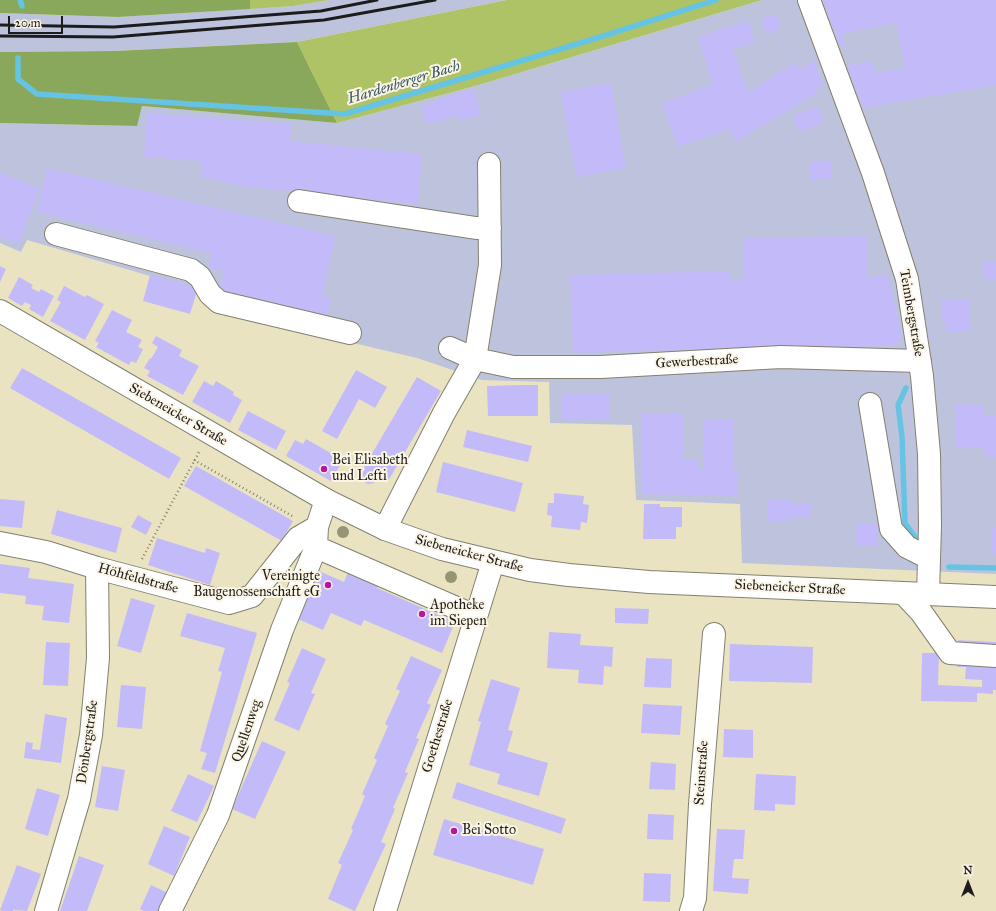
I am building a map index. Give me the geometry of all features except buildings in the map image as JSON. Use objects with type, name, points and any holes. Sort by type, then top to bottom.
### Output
[{"type":"street","name":"Teimbergstraße","points":[[809,0],[873,173],[907,279],[920,361],[929,454],[928,594]]},
{"type":"street","points":[[385,529],[444,413],[475,358],[490,265],[489,164]]},
{"type":"street","points":[[299,201],[476,228],[490,228]]},
{"type":"street","points":[[56,234],[191,270],[200,277],[210,294],[220,302],[350,333]]},
{"type":"street","name":"Siebeneicker Straße","points":[[0,311],[326,500],[385,529],[442,549],[530,570],[634,581],[996,597]]},
{"type":"street","name":"Gewerbestraße","points":[[450,348],[475,358],[513,367],[601,367],[781,357],[920,361]]},
{"type":"street","points":[[870,404],[891,529],[907,547],[929,558]]},
{"type":"street","points":[[326,500],[317,537],[475,616]]},
{"type":"street","name":"Höhfeldstraße","points":[[0,543],[46,552],[97,568],[230,603],[252,596],[298,538],[317,537]]},
{"type":"street","name":"Quellenweg","points":[[170,911],[218,815],[282,630],[317,537]]},
{"type":"street","name":"Goethestraße","points":[[385,911],[475,616],[493,562]]},
{"type":"street","name":"Dönbergstraße","points":[[46,911],[79,799],[91,735],[98,658],[97,568]]},
{"type":"street","points":[[904,594],[921,612],[950,653],[996,656]]},
{"type":"street","name":"Steinstraße","points":[[691,911],[694,898],[714,634]]},
{"type":"path","points":[[136,578],[140,563],[200,450]]},
{"type":"path","points":[[194,460],[296,518]]},
{"type":"shaded area","points":[[329,0],[507,0],[297,42],[115,51],[0,52],[0,13],[118,17],[293,6]]},
{"type":"shaded area","points":[[762,0],[996,0],[996,574],[742,563],[740,504],[636,500],[632,425],[550,423],[549,382],[482,380],[417,358],[209,309],[198,290],[27,240],[21,252],[0,243],[0,123],[136,126],[142,106],[337,123],[475,86]]},
{"type":"green space","points":[[0,0],[250,0],[250,9],[118,17],[0,13]]},
{"type":"green space","points":[[250,0],[329,0],[293,6],[250,9]]},
{"type":"green space","points":[[507,0],[762,0],[475,86],[337,123],[297,42]]},
{"type":"green space","points":[[297,42],[337,123],[142,106],[137,126],[0,123],[0,52],[115,51]]},
{"type":"waterway","name":"Hardenberger Bach","points":[[20,0],[22,6]]},
{"type":"waterway","name":"Hardenberger Bach","points":[[18,58],[18,79],[37,94],[345,114],[600,37],[716,0]]},
{"type":"waterway","points":[[906,388],[898,405],[902,437],[905,523],[915,537]]},
{"type":"waterway","points":[[949,567],[996,568]]},
{"type":"railway","points":[[0,25],[114,27],[321,11],[377,0]]},
{"type":"railway","points":[[0,36],[113,37],[324,20],[435,0]]},
{"type":"place","name":"Bei Elisabeth und Lefti","points":[[324,469]]},
{"type":"place","name":"Vereinigte Baugenossenschaft eG","points":[[328,585]]},
{"type":"place","name":"Apotheke im Siepen","points":[[422,614]]},
{"type":"place","name":"Bei Sotto","points":[[454,831]]}]
